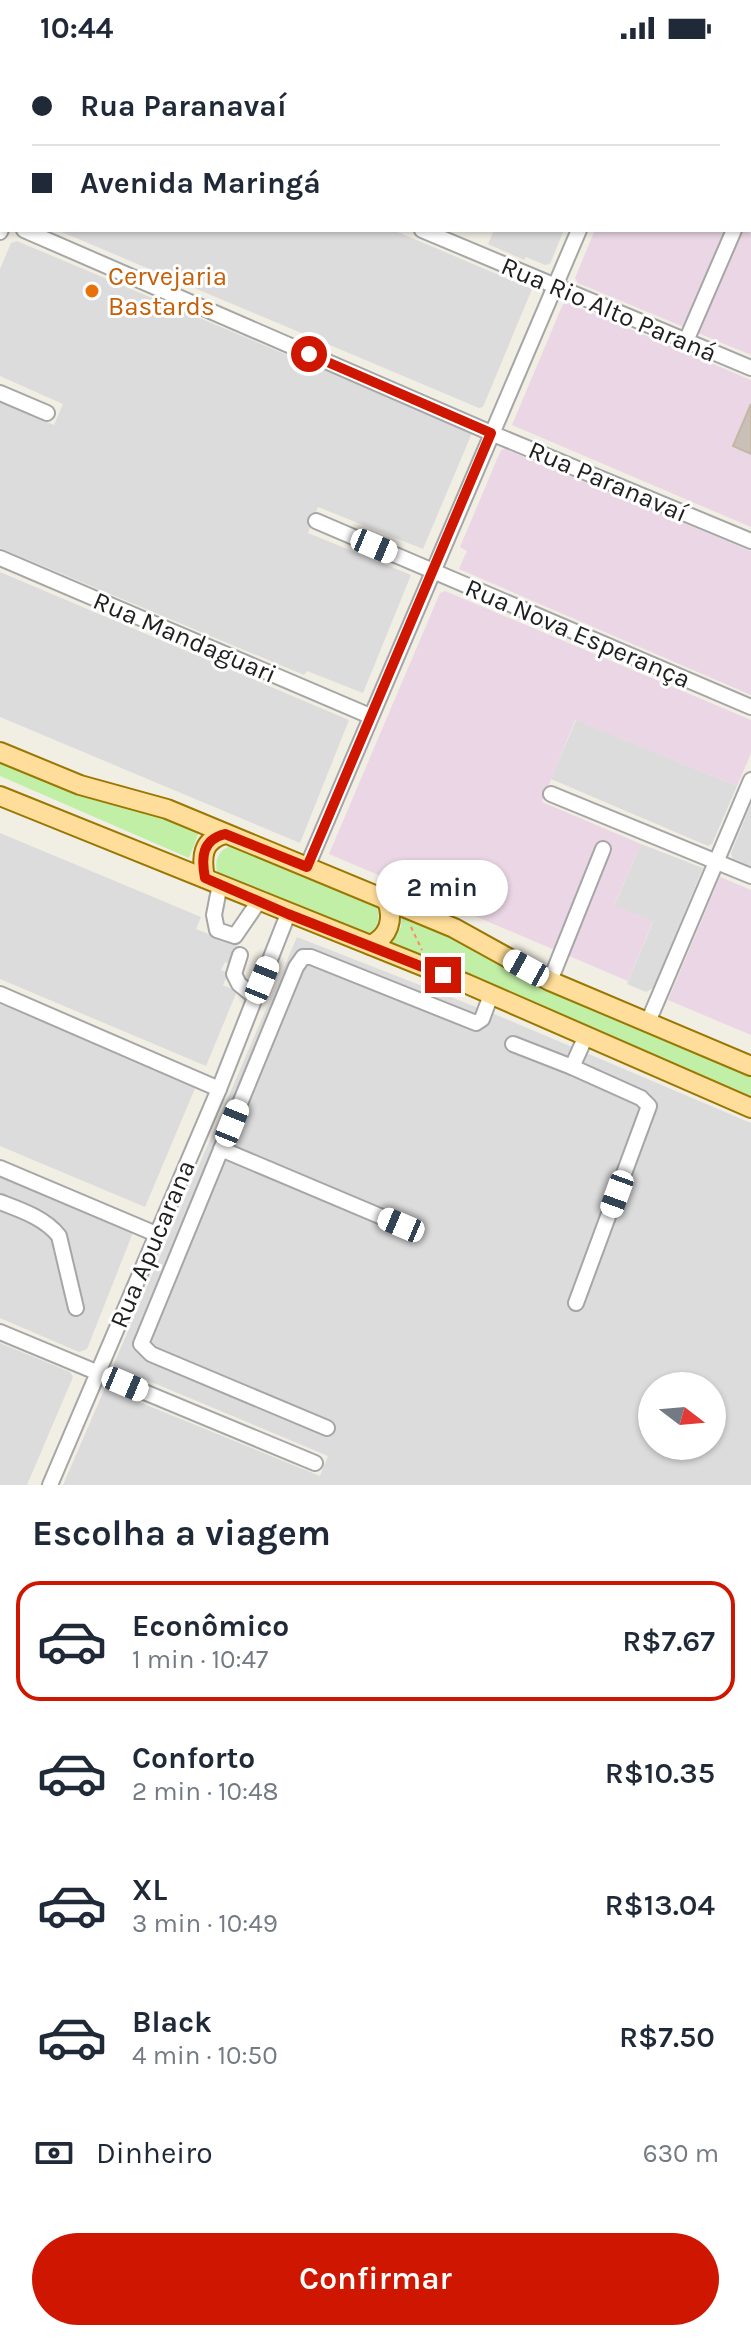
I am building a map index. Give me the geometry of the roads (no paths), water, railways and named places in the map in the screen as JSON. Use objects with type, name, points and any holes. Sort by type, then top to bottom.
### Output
[{"type":"main road","points":[[0,752],[80,785],[167,809],[454,928],[550,981],[751,1066]]},
{"type":"main road","points":[[0,796],[371,945],[751,1108]]},
{"type":"main road","points":[[212,881],[202,862],[203,851],[208,842],[225,834]]},
{"type":"main road","points":[[371,945],[381,939],[390,923],[387,901]]},
{"type":"street","name":"Rua Paranavaí","points":[[29,232],[491,433],[751,541]]},
{"type":"street","name":"Rua Rio Alto Paraná","points":[[427,232],[751,368]]},
{"type":"street","points":[[307,867],[578,232]]},
{"type":"street","points":[[686,341],[733,232]]},
{"type":"street","points":[[0,393],[47,413]]},
{"type":"street","name":"Rua Nova Esperança","points":[[316,521],[751,707]]},
{"type":"street","name":"Rua Mandaguari","points":[[0,558],[370,716]]},
{"type":"street","points":[[648,1022],[751,780]]},
{"type":"street","points":[[551,794],[751,876]]},
{"type":"street","points":[[550,981],[603,849]]},
{"type":"street","points":[[212,881],[217,930],[235,936]]},
{"type":"street","points":[[255,997],[239,984],[234,974],[240,955],[235,936],[259,901]]},
{"type":"street","name":"Rua Apucarana","points":[[50,1485],[219,1089],[288,914]]},
{"type":"street","points":[[240,955],[268,963]]},
{"type":"street","points":[[327,1428],[151,1354],[141,1344],[296,967],[303,957],[311,957],[476,1023],[482,1019],[491,995]]},
{"type":"street","points":[[0,994],[219,1089]]},
{"type":"street","points":[[572,1067],[586,1036]]},
{"type":"street","points":[[513,1044],[641,1098],[649,1106],[576,1303]]},
{"type":"street","points":[[221,1149],[401,1225]]},
{"type":"street","points":[[0,1168],[156,1234]]},
{"type":"street","points":[[0,1202],[53,1227],[59,1236],[76,1308]]},
{"type":"street","points":[[0,1332],[315,1463]]},
{"type":"place","name":"Cervejaria Bastards","points":[[92,291]]}]
